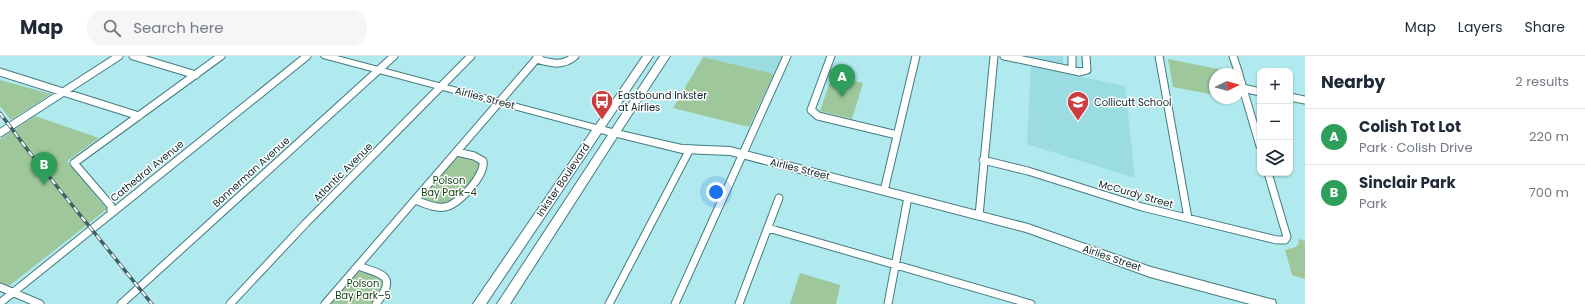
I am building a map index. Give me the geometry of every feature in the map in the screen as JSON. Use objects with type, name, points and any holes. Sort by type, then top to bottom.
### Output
[{"type":"street","points":[[0,133],[119,56]]},
{"type":"street","points":[[133,56],[196,75]]},
{"type":"street","points":[[111,213],[111,206],[74,163],[221,56]]},
{"type":"street","name":"Cathedral Avenue","points":[[0,303],[307,56]]},
{"type":"street","name":"Airlies Street","points":[[326,56],[656,144],[742,154],[1028,228],[1150,272],[1270,304]]},
{"type":"street","name":"Bannerman Avenue","points":[[121,304],[394,56]]},
{"type":"street","name":"Atlantic Avenue","points":[[230,304],[306,223],[471,56]]},
{"type":"street","points":[[325,304],[537,58],[562,64],[567,63],[575,56]]},
{"type":"street","name":"Inkster Boulevard","points":[[479,304],[648,56]]},
{"type":"street","name":"Inkster Boulevard","points":[[503,304],[665,56]]},
{"type":"street","points":[[675,304],[787,56]]},
{"type":"street","points":[[831,56],[811,110],[813,113],[818,116],[897,135]]},
{"type":"street","points":[[884,191],[916,56]]},
{"type":"street","points":[[979,216],[983,160],[994,56]]},
{"type":"street","points":[[1004,56],[1080,72],[1086,70],[1086,56]]},
{"type":"street","points":[[1072,56],[1072,70]]},
{"type":"street","points":[[1160,56],[1188,218]]},
{"type":"street","points":[[1233,56],[1237,68]]},
{"type":"street","points":[[0,72],[139,116]]},
{"type":"street","points":[[1245,88],[1257,91]]},
{"type":"street","points":[[1245,95],[1258,140]]},
{"type":"street","points":[[1293,98],[1305,100]]},
{"type":"street","points":[[609,304],[690,149]]},
{"type":"street","points":[[415,200],[441,208],[450,206],[458,201],[482,172],[484,165],[483,161],[478,158],[456,152]]},
{"type":"street","name":"McCurdy Street","points":[[983,160],[1028,171],[1142,207],[1278,240],[1285,240],[1287,237],[1269,176]]},
{"type":"street","points":[[888,304],[908,197]]},
{"type":"street","points":[[739,304],[779,198]]},
{"type":"street","points":[[768,228],[1030,304]]},
{"type":"street","points":[[358,266],[383,275],[387,279],[388,285],[386,291],[376,304]]},
{"type":"street","points":[[0,287],[40,304]]},
{"type":"shaded area","points":[[782,56],[774,74],[703,57]]},
{"type":"shaded area","points":[[1023,56],[1063,56],[1063,64]]},
{"type":"shaded area","name":"Collicutt School","points":[[1031,66],[1125,86],[1135,178],[1027,144]]},
{"type":"green space","points":[[703,57],[774,74],[749,127],[673,108]]},
{"type":"green space","points":[[1168,59],[1213,68],[1209,68],[1209,94],[1173,87]]},
{"type":"green space","points":[[832,76],[863,83],[852,119],[820,111]]},
{"type":"green space","points":[[0,80],[51,94],[11,120],[0,106]]},
{"type":"green space","points":[[35,116],[99,138],[67,161],[107,209],[9,286],[0,282],[0,139]]},
{"type":"green space","name":"Polson Bay Park–4","points":[[460,156],[475,160],[480,166],[478,172],[456,199],[444,205],[422,200],[421,198],[456,157]]},
{"type":"green space","points":[[1298,239],[1305,241],[1305,279],[1292,275],[1285,250],[1296,247],[1299,243]]},
{"type":"green space","name":"Polson Bay Park–5","points":[[357,272],[371,274],[382,282],[381,291],[371,304],[329,304]]},
{"type":"green space","points":[[800,273],[840,285],[836,304],[790,304]]},
{"type":"railway","points":[[0,113],[30,153],[152,304]]},
{"type":"place","name":"Colish Tot Lot","points":[[842,97]]},
{"type":"place","name":"Eastbound Inkster at Airlies","points":[[602,120]]},
{"type":"place","name":"Collicutt School","points":[[1078,122]]},
{"type":"place","name":"Sinclair Park","points":[[44,185]]}]
